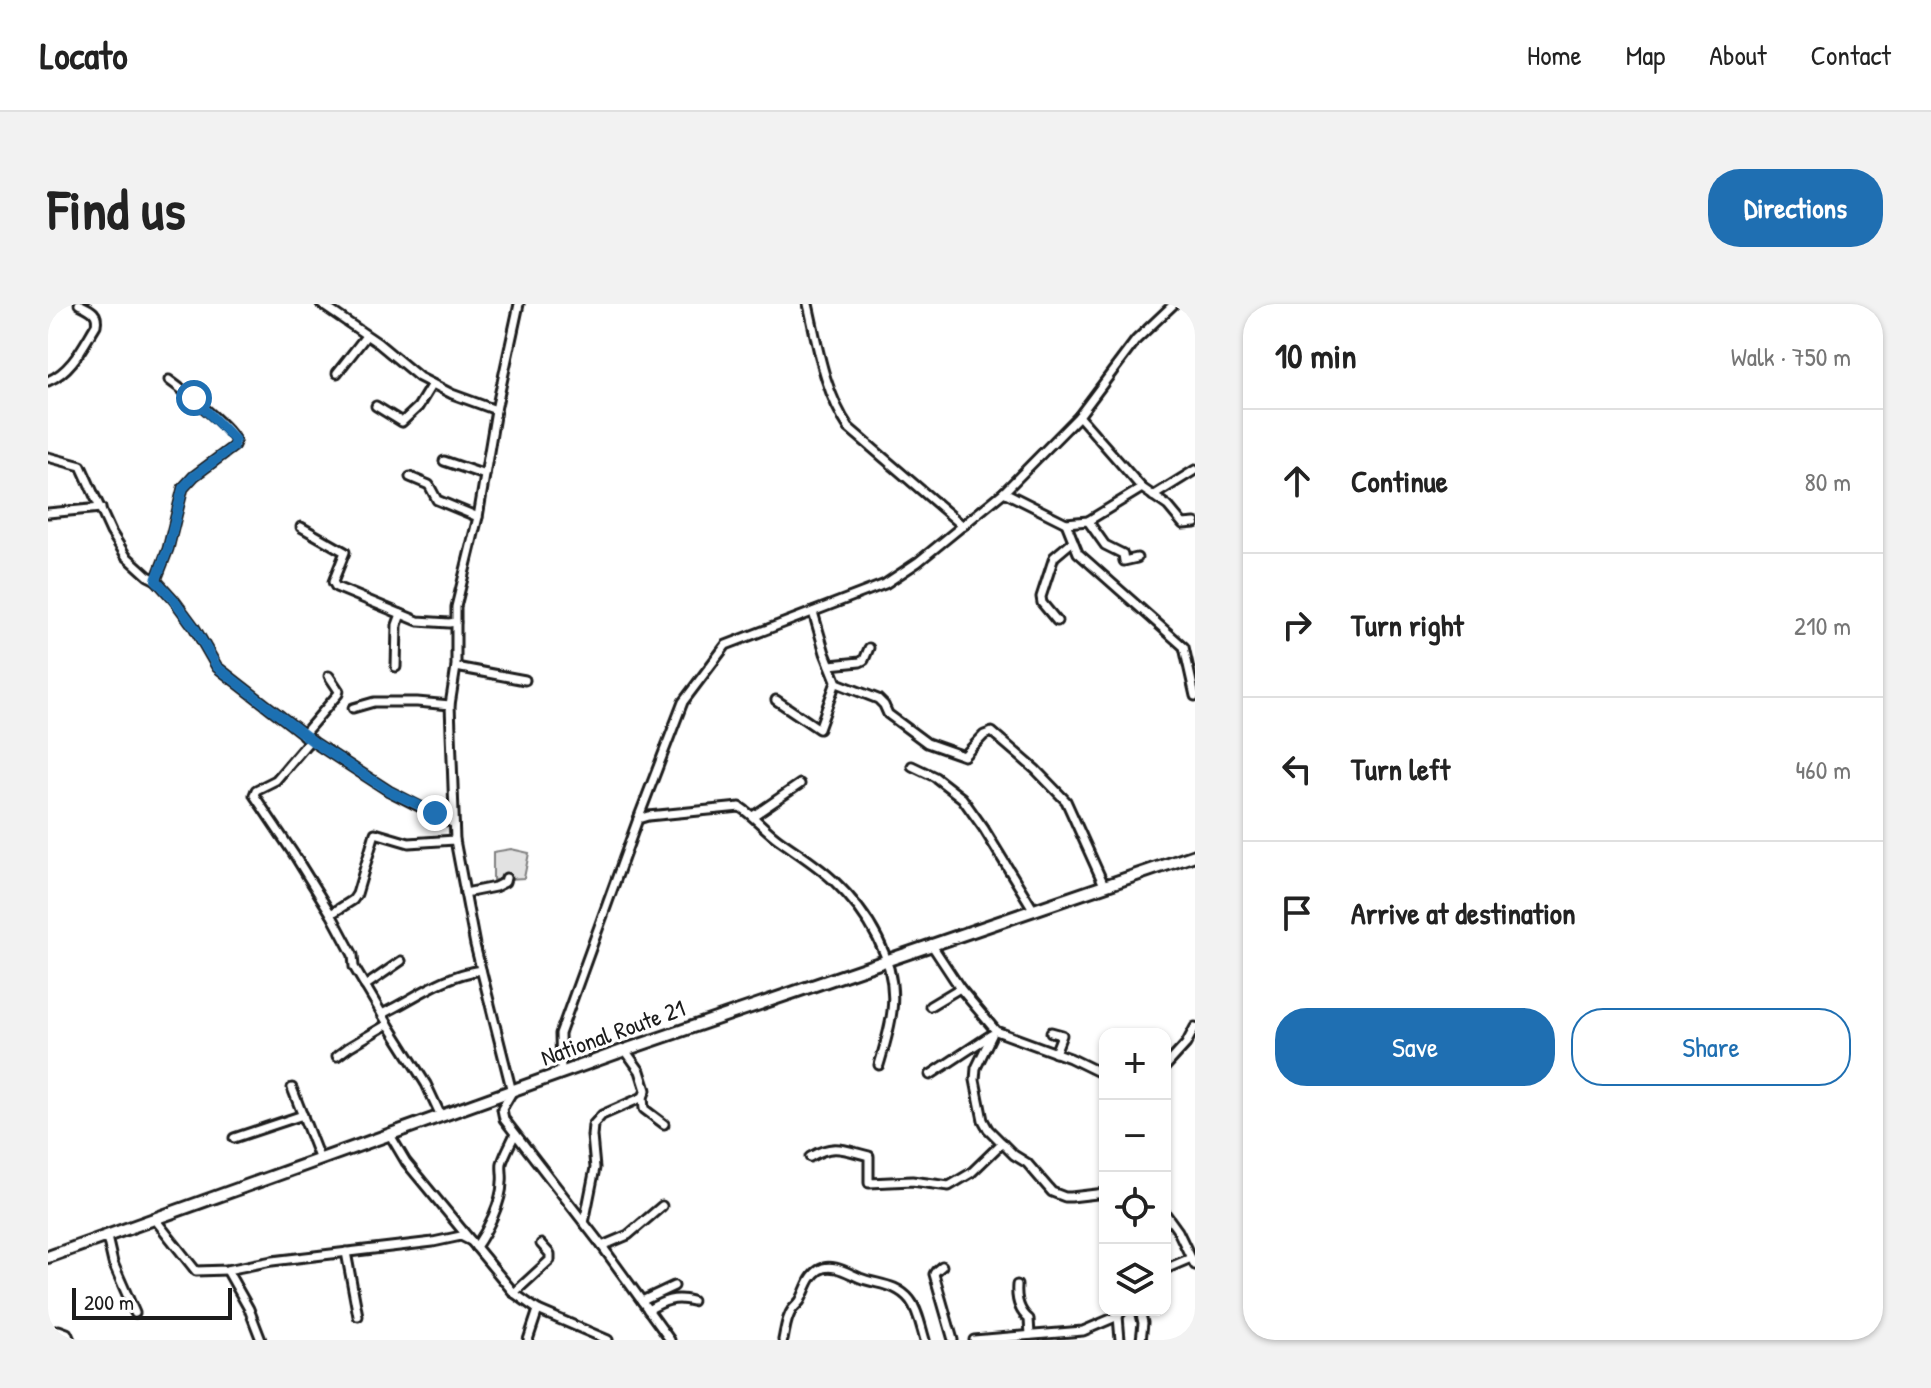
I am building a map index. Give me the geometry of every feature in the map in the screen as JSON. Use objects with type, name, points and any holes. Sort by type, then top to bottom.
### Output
[{"type":"highway","name":"National Route 21","points":[[48,1257],[561,1072],[1195,855]]},
{"type":"street","points":[[48,381],[70,366],[96,325],[95,314],[79,304]]},
{"type":"street","points":[[321,304],[432,384],[496,410]]},
{"type":"street","points":[[519,304],[496,410],[478,517],[456,607],[456,667],[450,705],[455,840],[481,970],[512,1092],[502,1109],[504,1119],[670,1340]]},
{"type":"street","points":[[808,304],[823,370],[837,411],[849,428],[963,526]]},
{"type":"street","points":[[561,1072],[560,1034],[683,702],[726,645],[885,584],[918,562],[1004,492],[1079,416],[1136,340],[1174,304]]},
{"type":"street","points":[[337,373],[366,336]]},
{"type":"street","points":[[156,580],[168,549],[183,488],[235,443],[232,436],[201,405],[169,380]]},
{"type":"street","points":[[376,406],[402,422],[418,407],[432,384]]},
{"type":"street","points":[[1079,416],[1142,488],[1168,506],[1183,524],[1195,523]]},
{"type":"street","points":[[48,457],[81,466],[111,532],[126,556],[156,580],[174,600],[217,667],[307,737],[389,791],[454,824]]},
{"type":"street","points":[[444,461],[485,475]]},
{"type":"street","points":[[1153,496],[1195,470]]},
{"type":"street","points":[[410,477],[429,485],[437,500],[478,517]]},
{"type":"street","points":[[1004,492],[1066,523],[1088,521],[1142,488]]},
{"type":"street","points":[[48,513],[101,508]]},
{"type":"street","points":[[1088,521],[1105,545],[1123,554],[1124,561],[1137,558]]},
{"type":"street","points":[[1066,523],[1078,553],[1184,647],[1195,696]]},
{"type":"street","points":[[301,527],[345,552],[333,582],[335,587],[418,621],[456,622]]},
{"type":"street","points":[[1057,621],[1042,603],[1041,597],[1054,557],[1073,541]]},
{"type":"street","points":[[776,700],[819,729],[836,682],[813,612]]},
{"type":"street","points":[[396,667],[397,625],[401,614]]},
{"type":"street","points":[[830,665],[860,662],[869,648]]},
{"type":"street","points":[[456,667],[525,680]]},
{"type":"street","points":[[329,676],[338,694],[276,780],[256,790],[254,795],[331,914],[353,955],[354,967],[426,1084],[441,1116]]},
{"type":"street","points":[[836,682],[878,699],[888,714],[927,743],[960,756],[966,755],[986,734],[995,733],[1066,801],[1104,885]]},
{"type":"street","points":[[353,708],[374,702],[450,705]]},
{"type":"street","points":[[912,766],[935,777],[962,798],[1033,909]]},
{"type":"street","points":[[753,816],[800,784]]},
{"type":"street","points":[[638,819],[740,807],[831,878],[853,901],[887,959],[892,985],[892,1012],[879,1065]]},
{"type":"street","points":[[331,914],[357,894],[375,833],[409,843],[455,840]]},
{"type":"street","points":[[465,893],[495,887],[505,882],[506,878]]},
{"type":"street","points":[[931,944],[994,1033],[1070,1058],[1099,1072]]},
{"type":"street","points":[[365,986],[401,961]]},
{"type":"street","points":[[382,1014],[447,978],[481,970]]},
{"type":"street","points":[[930,1006],[960,988]]},
{"type":"street","points":[[337,1056],[388,1024]]},
{"type":"street","points":[[1171,1060],[1186,1044],[1195,1027]]},
{"type":"street","points":[[1051,1032],[1063,1036],[1055,1053]]},
{"type":"street","points":[[930,1075],[994,1033]]},
{"type":"street","points":[[994,1033],[976,1068],[975,1080],[983,1120],[988,1129],[1014,1155],[1027,1163],[1052,1192],[1065,1197],[1099,1194]]},
{"type":"street","points":[[625,1050],[643,1077],[646,1090],[644,1109],[664,1124]]},
{"type":"street","points":[[292,1088],[320,1160]]},
{"type":"street","points":[[584,1223],[595,1168],[593,1125],[602,1115],[643,1097]]},
{"type":"street","points":[[234,1138],[303,1115]]},
{"type":"street","points":[[474,1244],[488,1228],[494,1213],[502,1185],[503,1161],[515,1134]]},
{"type":"street","points":[[390,1135],[406,1162],[514,1293],[538,1310],[608,1340]]},
{"type":"street","points":[[810,1157],[823,1149],[841,1149],[869,1156],[869,1183],[912,1181],[949,1186],[964,1178],[1002,1143]]},
{"type":"street","points":[[602,1246],[637,1229],[662,1206]]},
{"type":"street","points":[[154,1218],[196,1271],[227,1270],[272,1261],[461,1236],[474,1244]]},
{"type":"street","points":[[1171,1221],[1193,1261],[1171,1267]]},
{"type":"street","points":[[107,1237],[113,1263],[135,1313]]},
{"type":"street","points":[[514,1293],[550,1260],[550,1254],[541,1244]]},
{"type":"street","points":[[346,1252],[358,1316]]},
{"type":"street","points":[[783,1340],[790,1313],[812,1276],[829,1266],[887,1284],[902,1292],[917,1310],[925,1340]]},
{"type":"street","points":[[942,1266],[934,1274],[953,1340]]},
{"type":"street","points":[[227,1270],[249,1309],[261,1340]]},
{"type":"street","points":[[1017,1285],[1016,1297],[1022,1313],[1029,1319],[1030,1335]]},
{"type":"street","points":[[642,1301],[674,1286]]},
{"type":"street","points":[[648,1310],[672,1299],[692,1301]]},
{"type":"street","points":[[528,1340],[538,1310]]},
{"type":"street","points":[[976,1340],[1083,1331],[1115,1316]]},
{"type":"street","points":[[1120,1340],[1121,1316]]},
{"type":"street","points":[[1141,1316],[1141,1340]]},
{"type":"street","points":[[48,1335],[59,1330],[67,1333],[70,1340]]},
{"type":"street","points":[[1081,1340],[1083,1331]]},
{"type":"shaded area","points":[[511,849],[529,853],[524,878],[493,880],[493,852]]},
{"type":"route","points":[[194,398],[235,443],[183,488],[168,549],[156,580],[194,627],[217,667],[315,743],[389,791],[435,813]]}]
